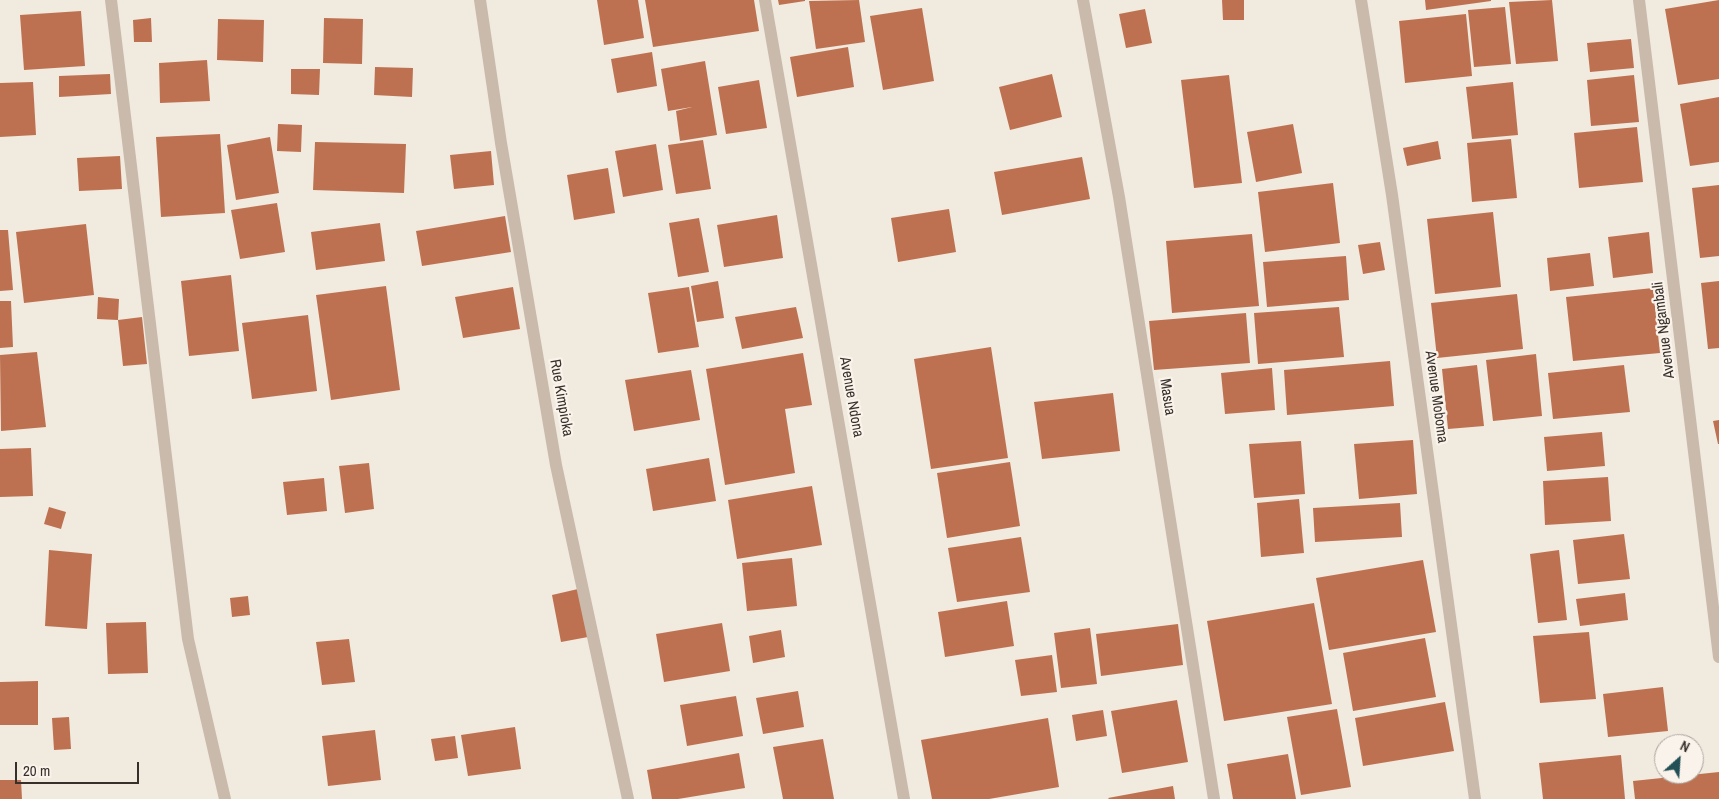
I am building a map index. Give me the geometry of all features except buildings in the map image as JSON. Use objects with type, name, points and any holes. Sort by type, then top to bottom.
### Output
[{"type":"street","points":[[111,0],[188,639],[225,799]]},
{"type":"street","name":"Rue Kimpioka","points":[[480,0],[501,144],[556,465],[628,799]]},
{"type":"street","name":"Avenue Ndona","points":[[765,0],[904,799]]},
{"type":"street","name":"Masua","points":[[1083,0],[1120,198],[1214,799]]},
{"type":"street","name":"Avenue Moboma","points":[[1361,0],[1392,195],[1475,799]]},
{"type":"street","name":"Avenue Ngambali","points":[[1640,0],[1719,657]]}]
